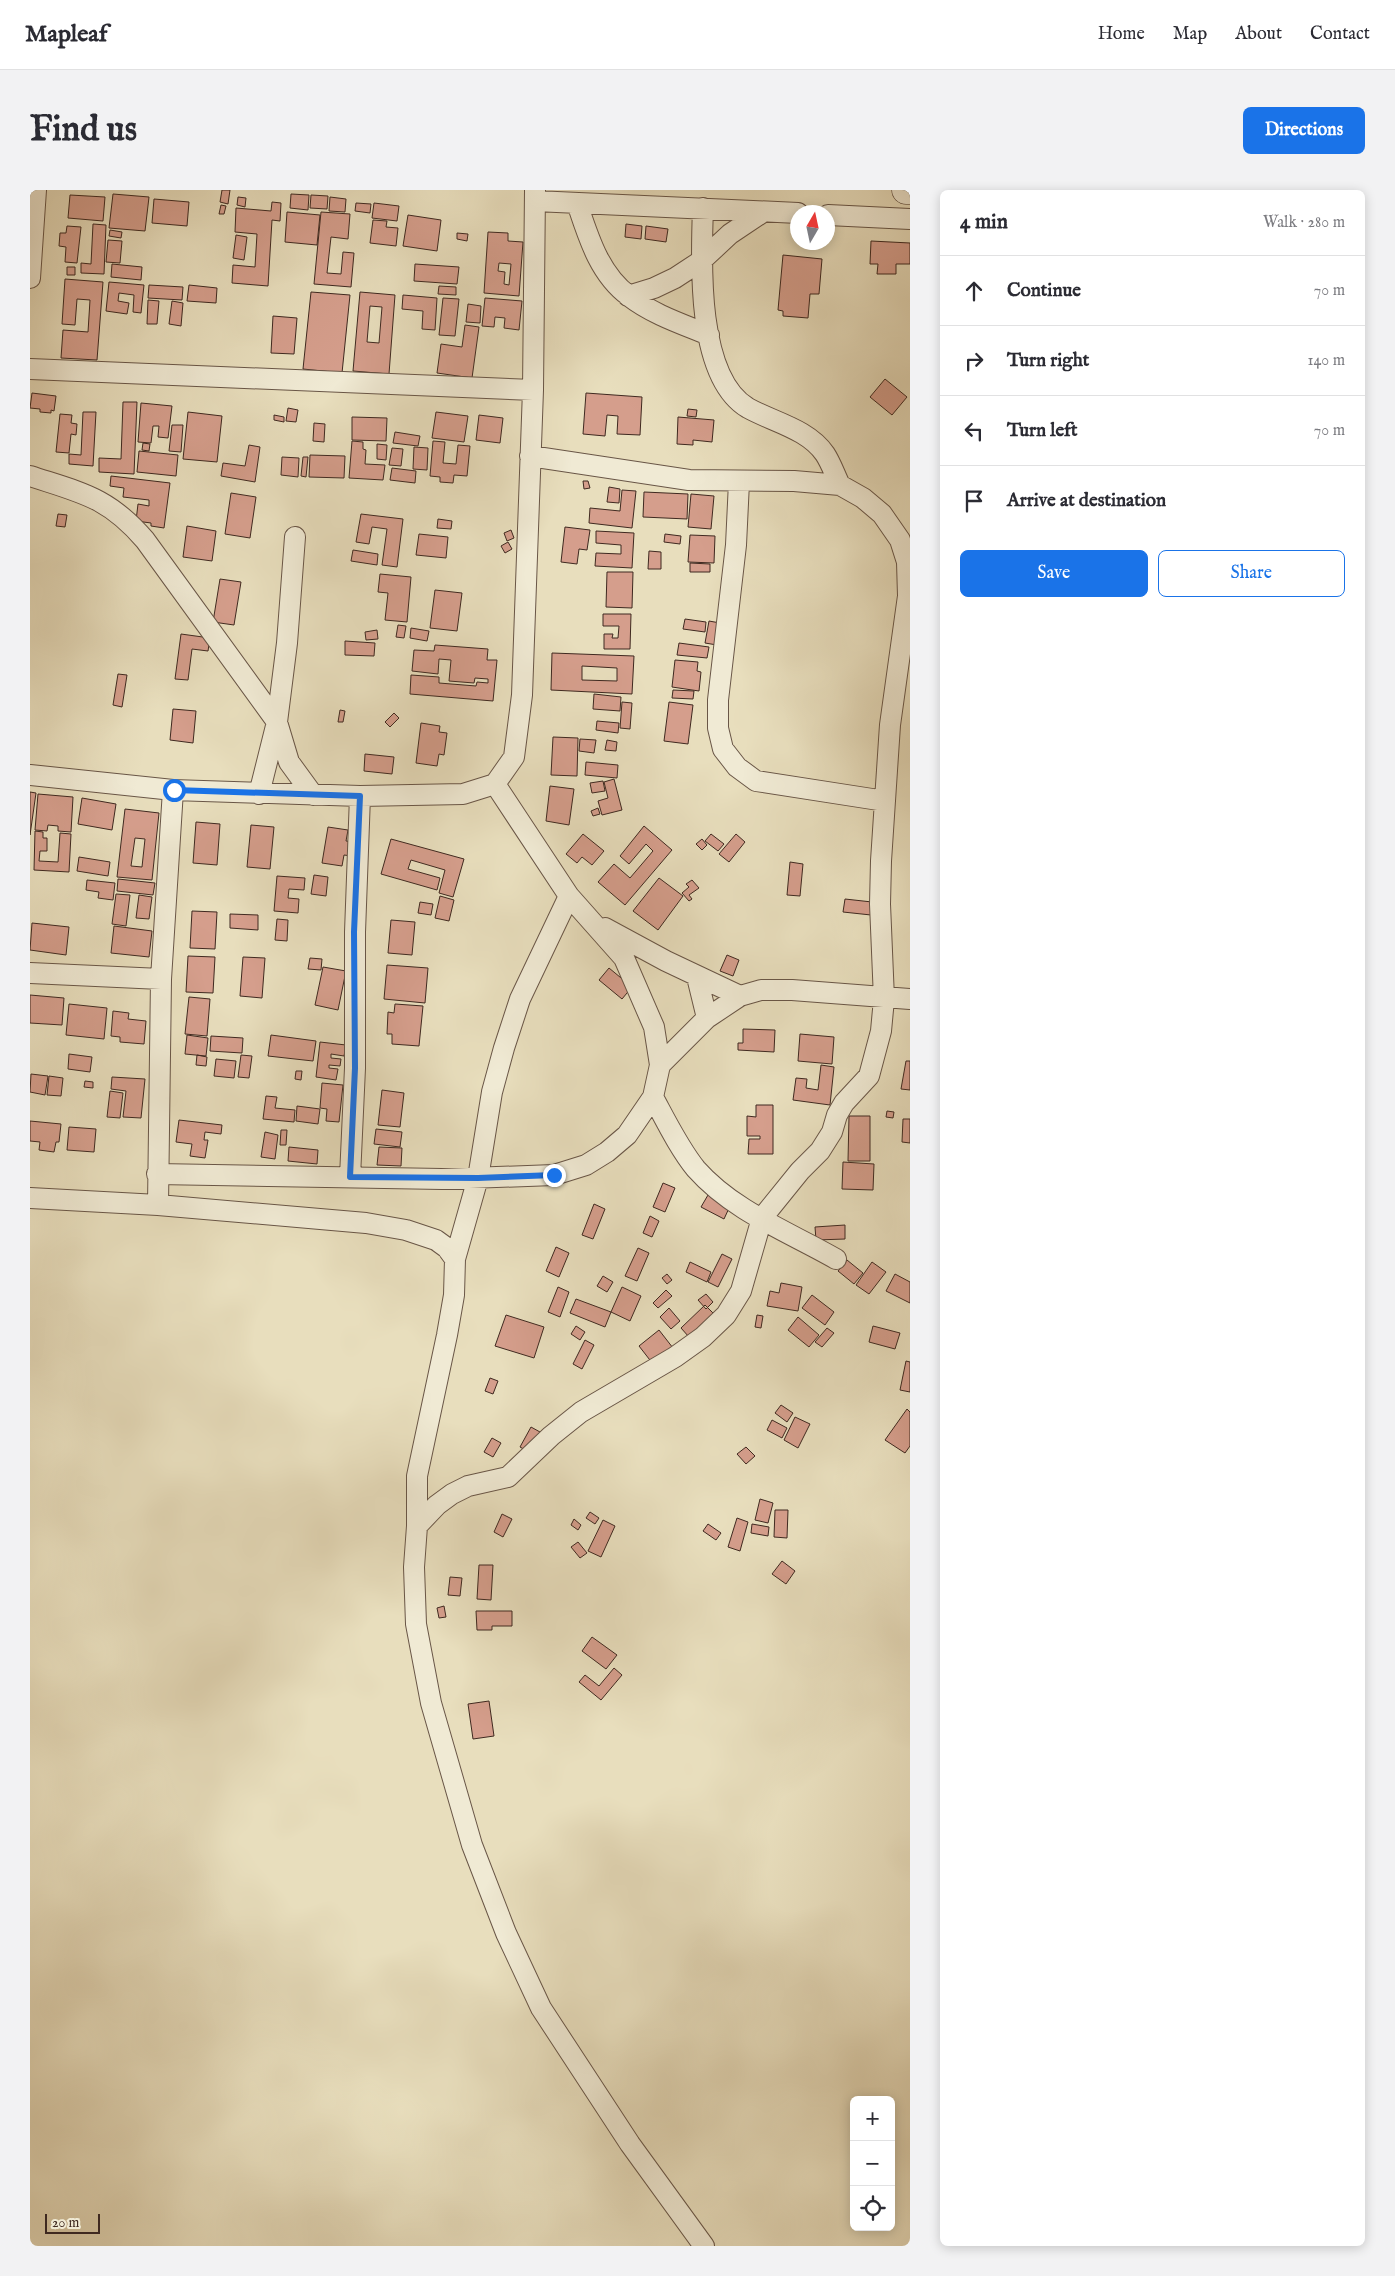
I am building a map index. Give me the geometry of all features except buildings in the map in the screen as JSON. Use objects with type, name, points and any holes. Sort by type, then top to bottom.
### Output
[{"type":"street","points":[[30,278],[36,190]]},
{"type":"street","points":[[30,775],[174,790],[360,796],[463,794],[495,784],[514,757],[522,695],[533,390],[535,195],[578,203],[790,213]]},
{"type":"street","points":[[578,203],[589,240],[606,272],[628,296],[663,316],[709,335]]},
{"type":"street","points":[[703,208],[701,261],[703,296],[709,335],[719,370],[729,390],[747,407],[805,435],[825,454],[840,485]]},
{"type":"street","points":[[628,296],[654,288],[701,261],[730,234],[763,212]]},
{"type":"street","points":[[835,215],[910,219]]},
{"type":"street","points":[[30,369],[533,390]]},
{"type":"street","points":[[417,1526],[452,1494],[468,1486],[508,1477],[517,1472],[551,1436],[581,1412],[675,1356],[703,1337],[726,1315],[741,1291],[762,1218],[800,1171],[820,1151],[832,1132],[837,1115],[844,1103],[869,1076],[877,1053],[884,999],[880,904],[885,801],[893,699],[908,596],[907,562],[900,540],[882,514],[862,498],[840,485],[794,481],[739,482],[689,480],[530,456]]},
{"type":"street","points":[[30,476],[80,492],[98,500],[125,518],[145,540],[277,722],[289,762],[313,795]]},
{"type":"street","points":[[739,482],[736,545],[718,700],[718,728],[723,749],[736,767],[756,781],[885,801]]},
{"type":"street","points":[[259,794],[277,722],[287,643],[295,537]]},
{"type":"street","points":[[157,1174],[478,1178],[554,1175],[586,1165],[607,1152],[628,1135],[654,1097],[660,1065],[654,1026],[624,958],[569,896],[495,784]]},
{"type":"street","points":[[158,1205],[161,979],[174,790]]},
{"type":"street","points":[[350,1177],[355,1068],[354,932],[360,796]]},
{"type":"street","points":[[454,1259],[478,1178],[492,1092],[504,1048],[520,999],[569,896]]},
{"type":"street","points":[[594,922],[697,977],[740,996]]},
{"type":"street","points":[[30,973],[161,979]]},
{"type":"street","points":[[697,977],[707,1018]]},
{"type":"street","points":[[660,1065],[707,1018],[740,996],[761,990],[792,990],[910,1000]]},
{"type":"street","points":[[654,1097],[695,1168],[717,1190],[762,1218],[836,1259]]},
{"type":"street","points":[[30,1198],[158,1205],[366,1224],[406,1230],[436,1240],[448,1248],[454,1259],[456,1277],[449,1327],[431,1420],[417,1476],[417,1526],[414,1567],[416,1624],[431,1703],[472,1845],[506,1933],[546,2016],[630,2144],[704,2246]]},
{"type":"route","points":[[174,790],[360,796],[354,932],[355,1068],[350,1177],[478,1178],[554,1175]]}]
